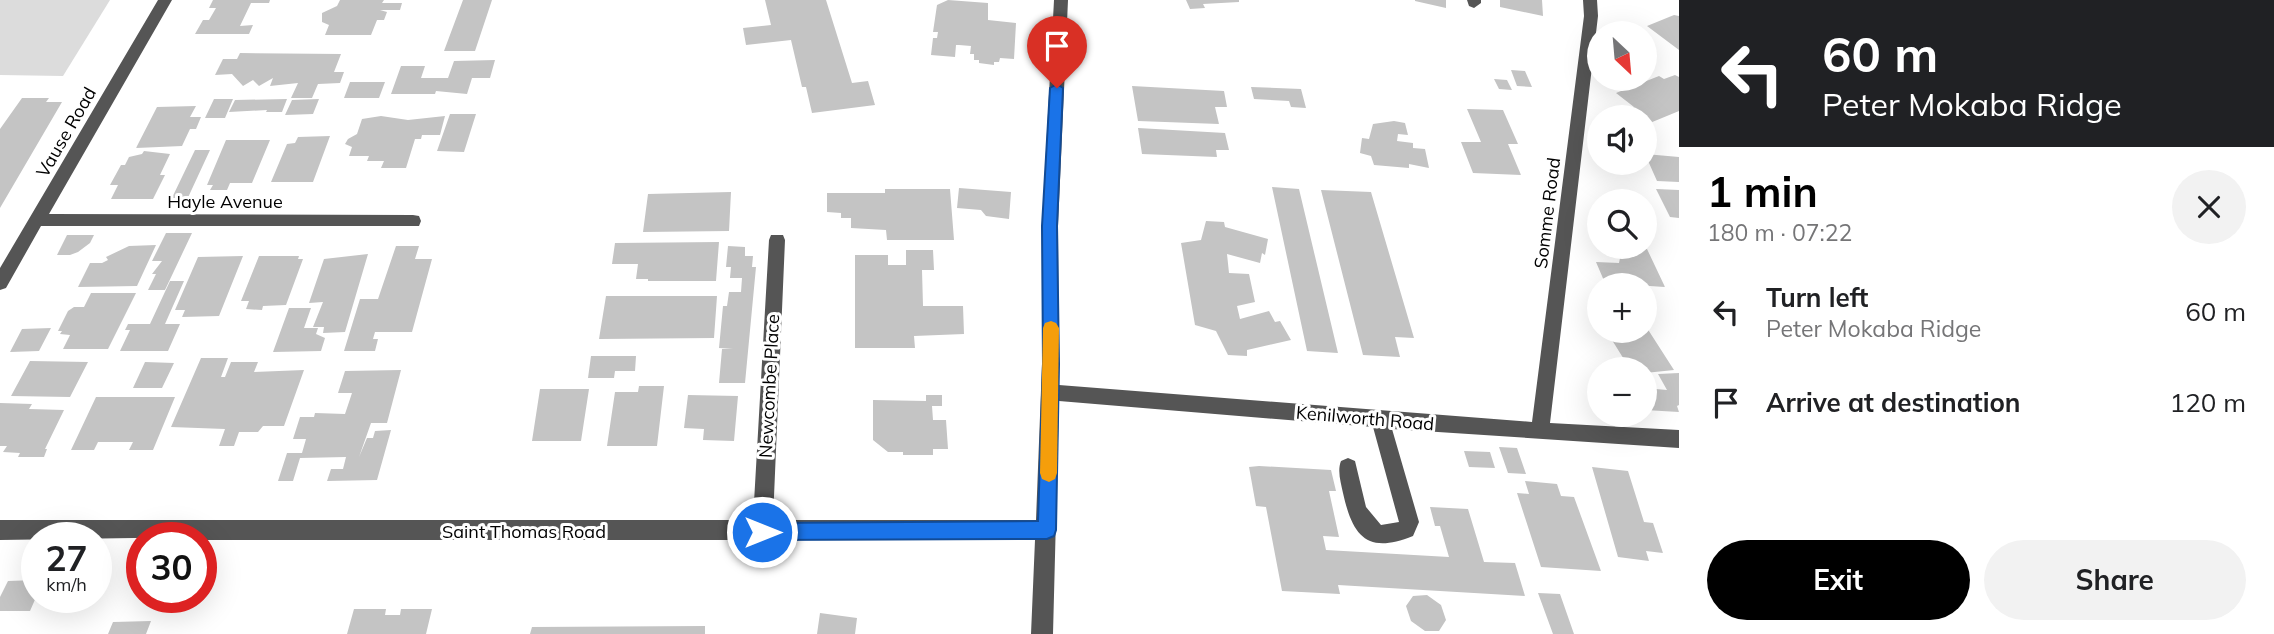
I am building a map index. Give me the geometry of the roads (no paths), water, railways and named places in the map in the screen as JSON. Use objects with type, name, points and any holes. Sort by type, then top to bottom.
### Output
[{"type":"street","name":"Vause Road","points":[[0,283],[165,0]]},
{"type":"street","points":[[1042,634],[1051,392],[1050,226],[1061,0]]},
{"type":"street","name":"Somme Road","points":[[1540,431],[1591,16],[1590,0]]},
{"type":"street","name":"Hayle Avenue","points":[[37,220],[413,221]]},
{"type":"street","name":"Newcombe Place","points":[[762,532],[777,240]]},
{"type":"street","name":"Kenilworth Road","points":[[1051,392],[1380,420],[1679,439]]},
{"type":"street","points":[[1348,467],[1359,519],[1366,527],[1384,534],[1406,529],[1409,522],[1380,420]]},
{"type":"street","name":"Saint Thomas Road","points":[[0,530],[1047,530]]}]
